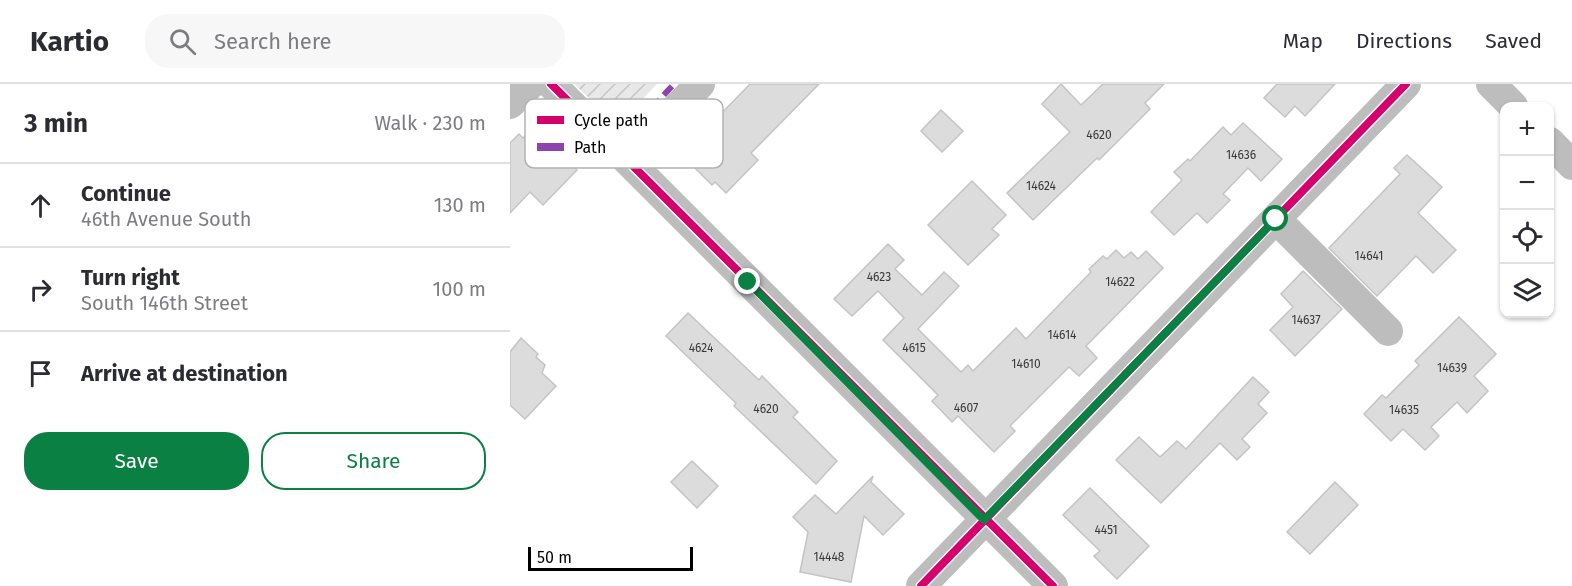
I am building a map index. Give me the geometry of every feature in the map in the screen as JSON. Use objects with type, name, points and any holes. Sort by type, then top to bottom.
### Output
[{"type":"street","points":[[510,104],[531,84]]},
{"type":"street","points":[[551,84],[566,99]]},
{"type":"street","points":[[685,99],[700,84]]},
{"type":"street","points":[[921,586],[1406,84]]},
{"type":"street","points":[[1491,84],[1509,102]]},
{"type":"street","points":[[1554,146],[1572,165]]},
{"type":"street","points":[[636,168],[984,520],[1053,586]]},
{"type":"street","points":[[1276,219],[1388,331]]},
{"type":"shaded area","points":[[574,84],[657,84],[643,99],[590,99]]},
{"type":"building","points":[[750,84],[819,84],[751,153],[758,160],[726,193],[715,182],[712,185],[695,168],[723,168],[723,112]]},
{"type":"building","points":[[1061,84],[1081,105],[1103,84],[1164,84],[1145,103],[1150,109],[1099,160],[1097,158],[1033,220],[1007,193],[1070,132],[1042,104]]},
{"type":"building","points":[[1277,84],[1335,84],[1305,116],[1295,106],[1285,117],[1264,98]]},
{"type":"building","points":[[941,110],[963,131],[942,152],[921,131]]},
{"type":"building","points":[[1243,123],[1282,159],[1261,181],[1248,168],[1223,194],[1230,200],[1207,223],[1197,213],[1174,235],[1151,212],[1182,180],[1174,172],[1188,159],[1190,161],[1223,127],[1231,135]]},
{"type":"building","points":[[519,134],[523,138],[525,136],[525,168],[575,168],[577,170],[543,205],[530,192],[510,213],[510,143]]},
{"type":"building","points":[[1407,155],[1442,187],[1418,213],[1456,250],[1433,273],[1416,256],[1377,296],[1329,248],[1400,174],[1394,168]]},
{"type":"building","points":[[972,181],[1006,215],[992,229],[999,235],[968,265],[928,225]]},
{"type":"building","points":[[888,244],[904,260],[895,269],[922,295],[944,272],[959,286],[918,329],[961,372],[968,365],[973,371],[1016,328],[1026,339],[1091,272],[1089,269],[1103,256],[1107,259],[1116,250],[1124,258],[1131,252],[1138,259],[1146,251],[1163,268],[1086,346],[1097,358],[1079,376],[1069,367],[1010,426],[1015,431],[994,452],[958,416],[952,422],[932,401],[938,395],[883,340],[904,318],[878,291],[852,316],[834,299]]},
{"type":"building","points":[[1303,271],[1342,309],[1295,356],[1270,330],[1293,307],[1281,294]]},
{"type":"building","points":[[688,313],[759,380],[762,376],[798,412],[793,417],[837,461],[816,484],[734,406],[736,403],[666,336]]},
{"type":"building","points":[[1459,317],[1496,354],[1474,376],[1488,391],[1467,413],[1457,402],[1431,427],[1439,436],[1425,450],[1403,429],[1391,441],[1364,414],[1382,395],[1386,398],[1419,365],[1415,361]]},
{"type":"building","points":[[521,338],[538,354],[536,357],[545,365],[542,373],[556,386],[525,419],[510,405],[510,352]]},
{"type":"building","points":[[1253,377],[1269,392],[1258,404],[1267,413],[1242,439],[1250,447],[1237,460],[1220,443],[1161,503],[1116,460],[1139,437],[1160,457],[1177,441],[1186,449]]},
{"type":"building","points":[[692,461],[718,486],[697,508],[671,482]]},
{"type":"building","points":[[873,476],[871,482],[904,514],[883,535],[864,516],[851,582],[800,572],[808,532],[793,517],[815,495],[836,514]]},
{"type":"building","points":[[1335,482],[1358,505],[1310,554],[1287,532]]},
{"type":"building","points":[[1090,488],[1149,546],[1117,579],[1094,556],[1100,551],[1063,515]]},
{"type":"marked path","points":[[660,99],[674,84]]},
{"type":"cycle path","points":[[551,84],[566,99]]},
{"type":"cycle path","points":[[921,586],[1406,84]]},
{"type":"cycle path","points":[[635,168],[1053,586]]},
{"type":"route","points":[[748,282],[984,520],[1276,219]]}]
